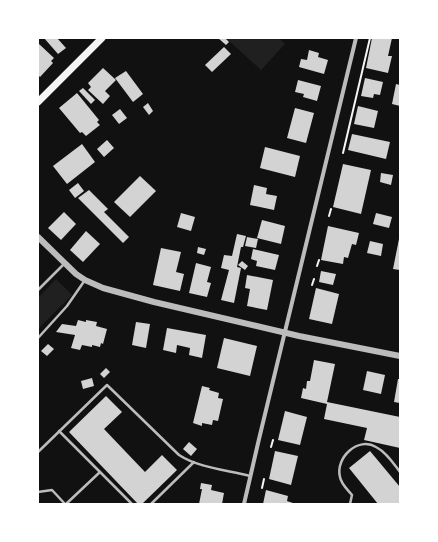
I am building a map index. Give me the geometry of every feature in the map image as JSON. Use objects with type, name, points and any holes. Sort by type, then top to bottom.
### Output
[{"type":"main road","points":[[38,102],[102,38]]},
{"type":"street","points":[[244,504],[356,38]]},
{"type":"street","points":[[38,237],[65,264],[85,280],[103,288],[154,302],[285,332],[400,356]]},
{"type":"lane","points":[[38,290],[65,264]]},
{"type":"lane","points":[[38,338],[67,306],[85,280]]},
{"type":"lane","points":[[38,452],[107,385],[179,455],[194,462],[251,476]]},
{"type":"lane","points":[[59,431],[132,504]]},
{"type":"lane","points":[[350,504],[352,495],[340,477],[339,469],[346,453],[352,448],[360,444],[375,446],[382,451],[400,472]]},
{"type":"lane","points":[[151,504],[194,462]]},
{"type":"lane","points":[[38,492],[52,490],[66,504],[100,472]]},
{"type":"path","points":[[344,153],[370,38]]},
{"type":"path","points":[[329,216],[331,209]]},
{"type":"path","points":[[317,266],[319,260]]},
{"type":"path","points":[[312,285],[314,279]]},
{"type":"path","points":[[271,447],[273,440]]},
{"type":"path","points":[[262,488],[264,479]]},
{"type":"shaded area","points":[[226,38],[279,38],[285,44],[261,70]]},
{"type":"shaded area","points":[[56,279],[72,295],[38,329],[38,298]]},
{"type":"building","points":[[44,38],[57,38],[66,48],[58,54]]},
{"type":"building","points":[[218,38],[225,38],[229,42],[226,45]]},
{"type":"building","points":[[372,38],[392,38],[388,56],[392,56],[388,73],[366,68]]},
{"type":"building","points":[[39,44],[54,58],[51,61],[53,63],[40,77],[38,75]]},
{"type":"building","points":[[224,47],[231,54],[212,72],[205,65]]},
{"type":"building","points":[[309,50],[319,53],[318,57],[328,60],[324,74],[299,67],[301,59],[307,60]]},
{"type":"building","points":[[103,68],[116,80],[105,91],[110,96],[103,104],[88,90],[91,87],[88,83]]},
{"type":"building","points":[[126,71],[143,94],[133,102],[115,78]]},
{"type":"building","points":[[365,78],[383,82],[380,95],[374,94],[373,98],[361,96]]},
{"type":"building","points":[[298,80],[321,86],[317,101],[303,97],[304,94],[295,92]]},
{"type":"building","points":[[396,84],[400,85],[400,106],[392,104]]},
{"type":"building","points":[[83,88],[95,100],[91,104],[79,91]]},
{"type":"building","points":[[77,93],[99,120],[97,122],[100,125],[86,136],[82,132],[80,133],[59,108]]},
{"type":"building","points":[[148,103],[153,111],[149,115],[143,107]]},
{"type":"building","points":[[358,106],[378,111],[374,128],[354,124]]},
{"type":"building","points":[[295,108],[314,113],[306,143],[287,138]]},
{"type":"building","points":[[120,109],[127,118],[119,124],[112,115]]},
{"type":"building","points":[[352,134],[390,142],[386,159],[348,150]]},
{"type":"building","points":[[107,140],[114,148],[104,157],[97,149]]},
{"type":"building","points":[[82,144],[95,162],[67,184],[53,166]]},
{"type":"building","points":[[265,147],[300,156],[295,177],[260,168]]},
{"type":"building","points":[[343,164],[371,170],[361,214],[333,207]]},
{"type":"building","points":[[381,173],[393,175],[391,185],[380,182]]},
{"type":"building","points":[[140,176],[156,191],[130,217],[114,202]]},
{"type":"building","points":[[78,183],[84,191],[75,198],[69,190]]},
{"type":"building","points":[[254,185],[267,188],[266,194],[277,196],[274,210],[250,205]]},
{"type":"building","points":[[89,190],[108,209],[104,212],[129,237],[123,243],[78,198]]},
{"type":"building","points":[[64,212],[76,224],[61,240],[48,228]]},
{"type":"building","points":[[181,213],[195,217],[191,231],[177,227]]},
{"type":"building","points":[[376,213],[392,217],[389,228],[373,224]]},
{"type":"building","points":[[262,220],[285,226],[281,244],[257,238]]},
{"type":"building","points":[[328,226],[359,233],[356,245],[352,244],[348,258],[344,257],[343,264],[321,260]]},
{"type":"building","points":[[86,231],[100,244],[83,262],[70,250]]},
{"type":"building","points":[[237,234],[246,236],[243,247],[241,247],[237,267],[241,268],[234,303],[221,300],[229,270],[221,268],[224,255],[232,256]]},
{"type":"building","points":[[247,237],[258,239],[256,248],[245,246]]},
{"type":"building","points":[[400,239],[400,270],[393,269]]},
{"type":"building","points":[[370,241],[383,244],[381,256],[367,253]]},
{"type":"building","points":[[198,247],[206,249],[204,255],[197,253]]},
{"type":"building","points":[[161,248],[181,252],[176,272],[184,274],[180,291],[153,285]]},
{"type":"building","points":[[253,249],[279,255],[275,270],[256,266],[257,261],[251,259]]},
{"type":"building","points":[[242,261],[248,266],[245,270],[238,265]]},
{"type":"building","points":[[196,263],[211,267],[207,282],[211,283],[207,297],[189,293]]},
{"type":"building","points":[[321,271],[336,274],[333,285],[319,282]]},
{"type":"building","points":[[247,275],[273,280],[267,310],[247,306],[250,289],[245,288]]},
{"type":"building","points":[[316,288],[339,294],[332,324],[309,319]]},
{"type":"building","points":[[78,320],[97,322],[96,326],[107,329],[103,344],[101,343],[100,347],[82,345],[80,350],[71,348],[75,335],[56,332],[62,324],[76,326]]},
{"type":"building","points":[[136,322],[150,324],[146,348],[132,345]]},
{"type":"building","points":[[167,328],[206,335],[202,358],[189,355],[190,348],[177,345],[176,353],[163,350]]},
{"type":"building","points":[[224,338],[257,346],[250,376],[217,368]]},
{"type":"building","points":[[48,344],[54,349],[47,356],[41,351]]},
{"type":"building","points":[[314,360],[335,364],[327,402],[400,417],[400,448],[364,440],[367,428],[324,419],[327,404],[301,398],[303,388],[306,389],[307,381],[310,381]]},
{"type":"building","points":[[106,368],[110,372],[104,378],[100,374]]},
{"type":"building","points":[[367,371],[385,375],[381,394],[363,390]]},
{"type":"building","points":[[92,378],[94,386],[83,389],[81,381]]},
{"type":"building","points":[[398,379],[400,379],[400,403],[394,402]]},
{"type":"building","points":[[202,386],[219,393],[218,398],[223,399],[218,421],[213,420],[212,425],[202,423],[202,426],[193,423]]},
{"type":"building","points":[[106,396],[122,412],[104,429],[145,472],[162,455],[177,470],[142,504],[138,504],[69,432]]},
{"type":"building","points":[[285,411],[307,417],[300,445],[278,440]]},
{"type":"building","points":[[189,442],[197,449],[191,456],[183,449]]},
{"type":"building","points":[[275,451],[298,456],[291,485],[269,479]]},
{"type":"building","points":[[370,451],[400,487],[400,504],[378,504],[349,468]]},
{"type":"building","points":[[201,483],[212,485],[211,490],[224,493],[222,504],[199,504],[202,489],[200,489]]},
{"type":"building","points":[[266,490],[288,496],[287,501],[296,504],[263,504]]}]
